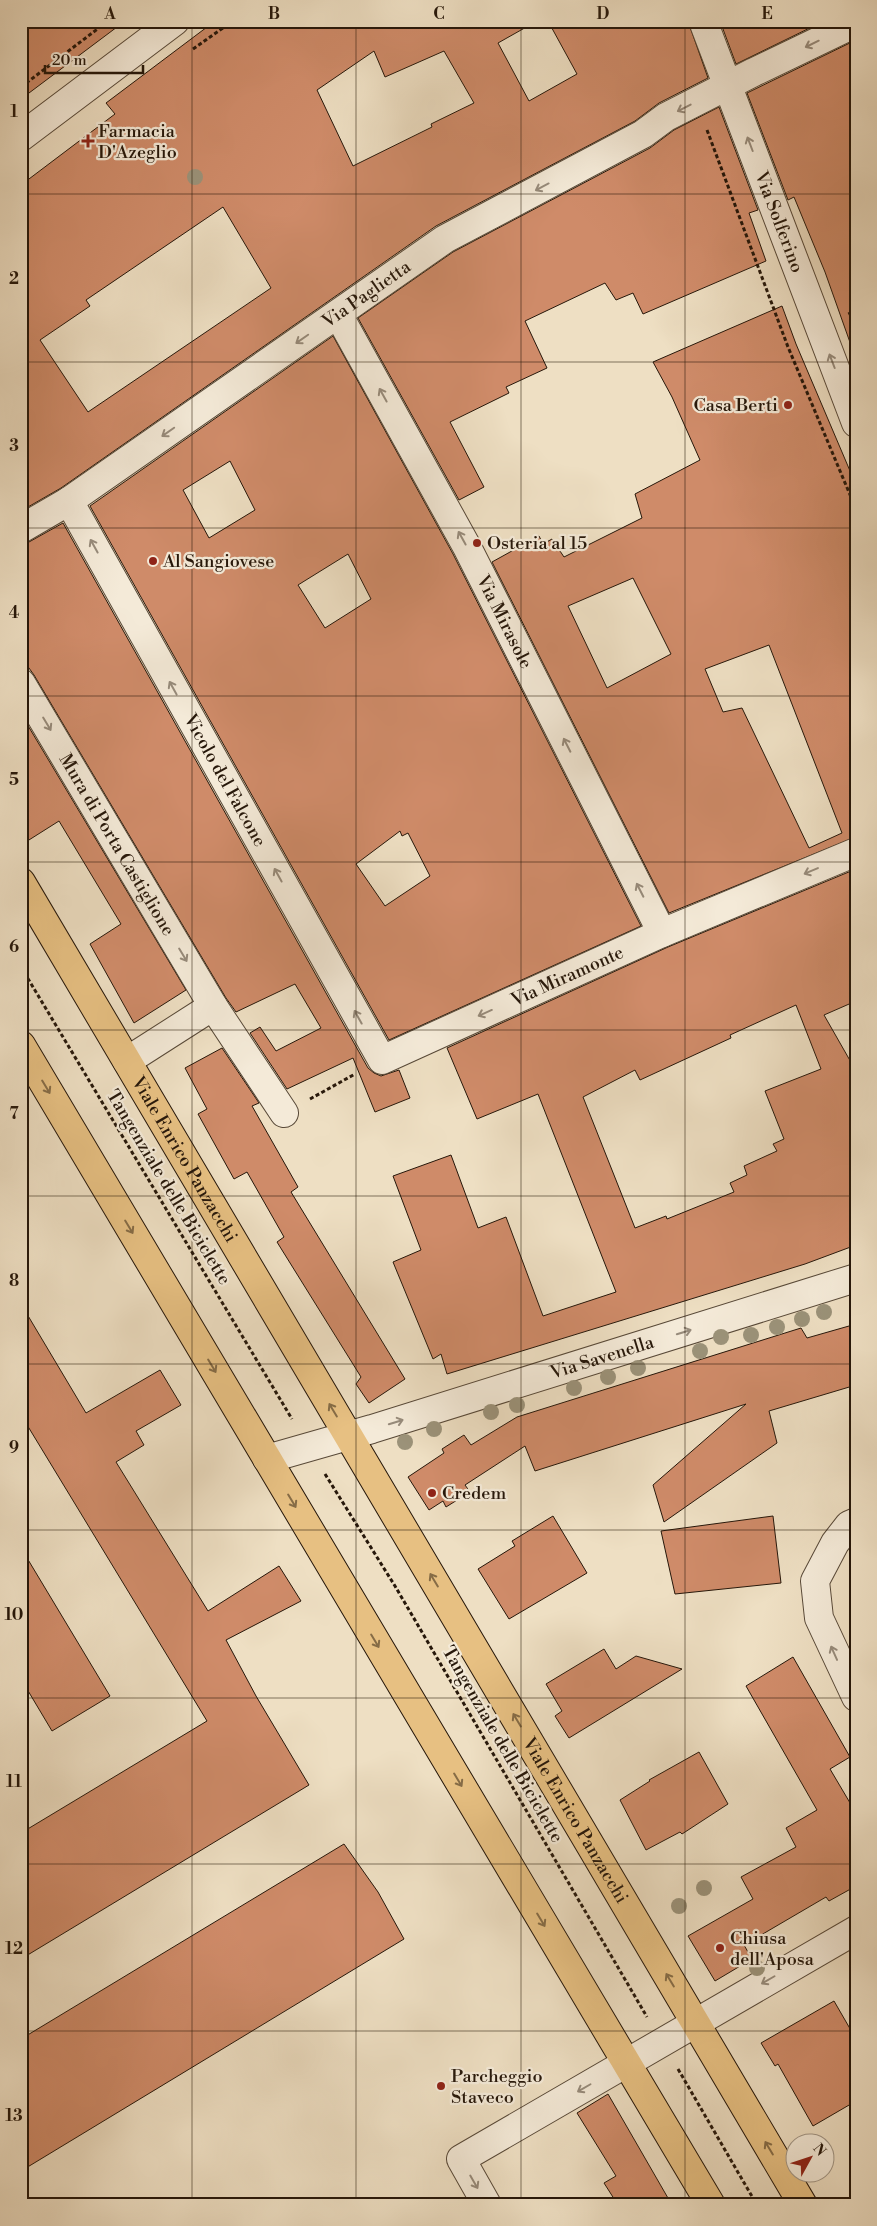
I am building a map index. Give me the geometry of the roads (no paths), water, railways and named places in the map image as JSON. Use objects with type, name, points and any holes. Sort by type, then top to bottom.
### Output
[{"type":"main road","name":"Viale Enrico Panzacchi","points":[[21,882],[803,2205]]},
{"type":"main road","points":[[21,1045],[710,2205]]},
{"type":"street","points":[[21,137],[175,21]]},
{"type":"street","name":"Via Solferino","points":[[703,21],[856,423]]},
{"type":"street","name":"Via Paglietta","points":[[21,529],[69,501],[445,239],[643,134],[666,117],[856,23]]},
{"type":"street","name":"Via Mirasole","points":[[338,314],[467,547],[662,934]]},
{"type":"street","name":"Vicolo del Falcone","points":[[69,501],[382,1060]]},
{"type":"street","name":"Mura di Porta Castiglione","points":[[21,683],[213,1006],[284,1114]]},
{"type":"street","name":"Via Miramonte","points":[[382,1060],[662,934],[856,852]]},
{"type":"street","points":[[127,1061],[213,1006]]},
{"type":"street","name":"Via Savenella","points":[[349,1436],[856,1278]]},
{"type":"street","points":[[267,1459],[349,1436]]},
{"type":"street","points":[[856,1522],[849,1525],[835,1543],[815,1581],[819,1618],[856,1697]]},
{"type":"street","points":[[487,2205],[461,2159],[856,1930]]},
{"type":"place","name":"Farmacia D'Azeglio","points":[[88,141]]},
{"type":"place","name":"Casa Berti","points":[[788,405]]},
{"type":"place","name":"Osteria al 15","points":[[477,543]]},
{"type":"place","name":"Al Sangiovese","points":[[153,561]]},
{"type":"place","name":"Credem","points":[[432,1493]]},
{"type":"place","name":"Chiusa dell'Aposa","points":[[720,1948]]},
{"type":"place","name":"Parcheggio Staveco","points":[[441,2086]]}]
